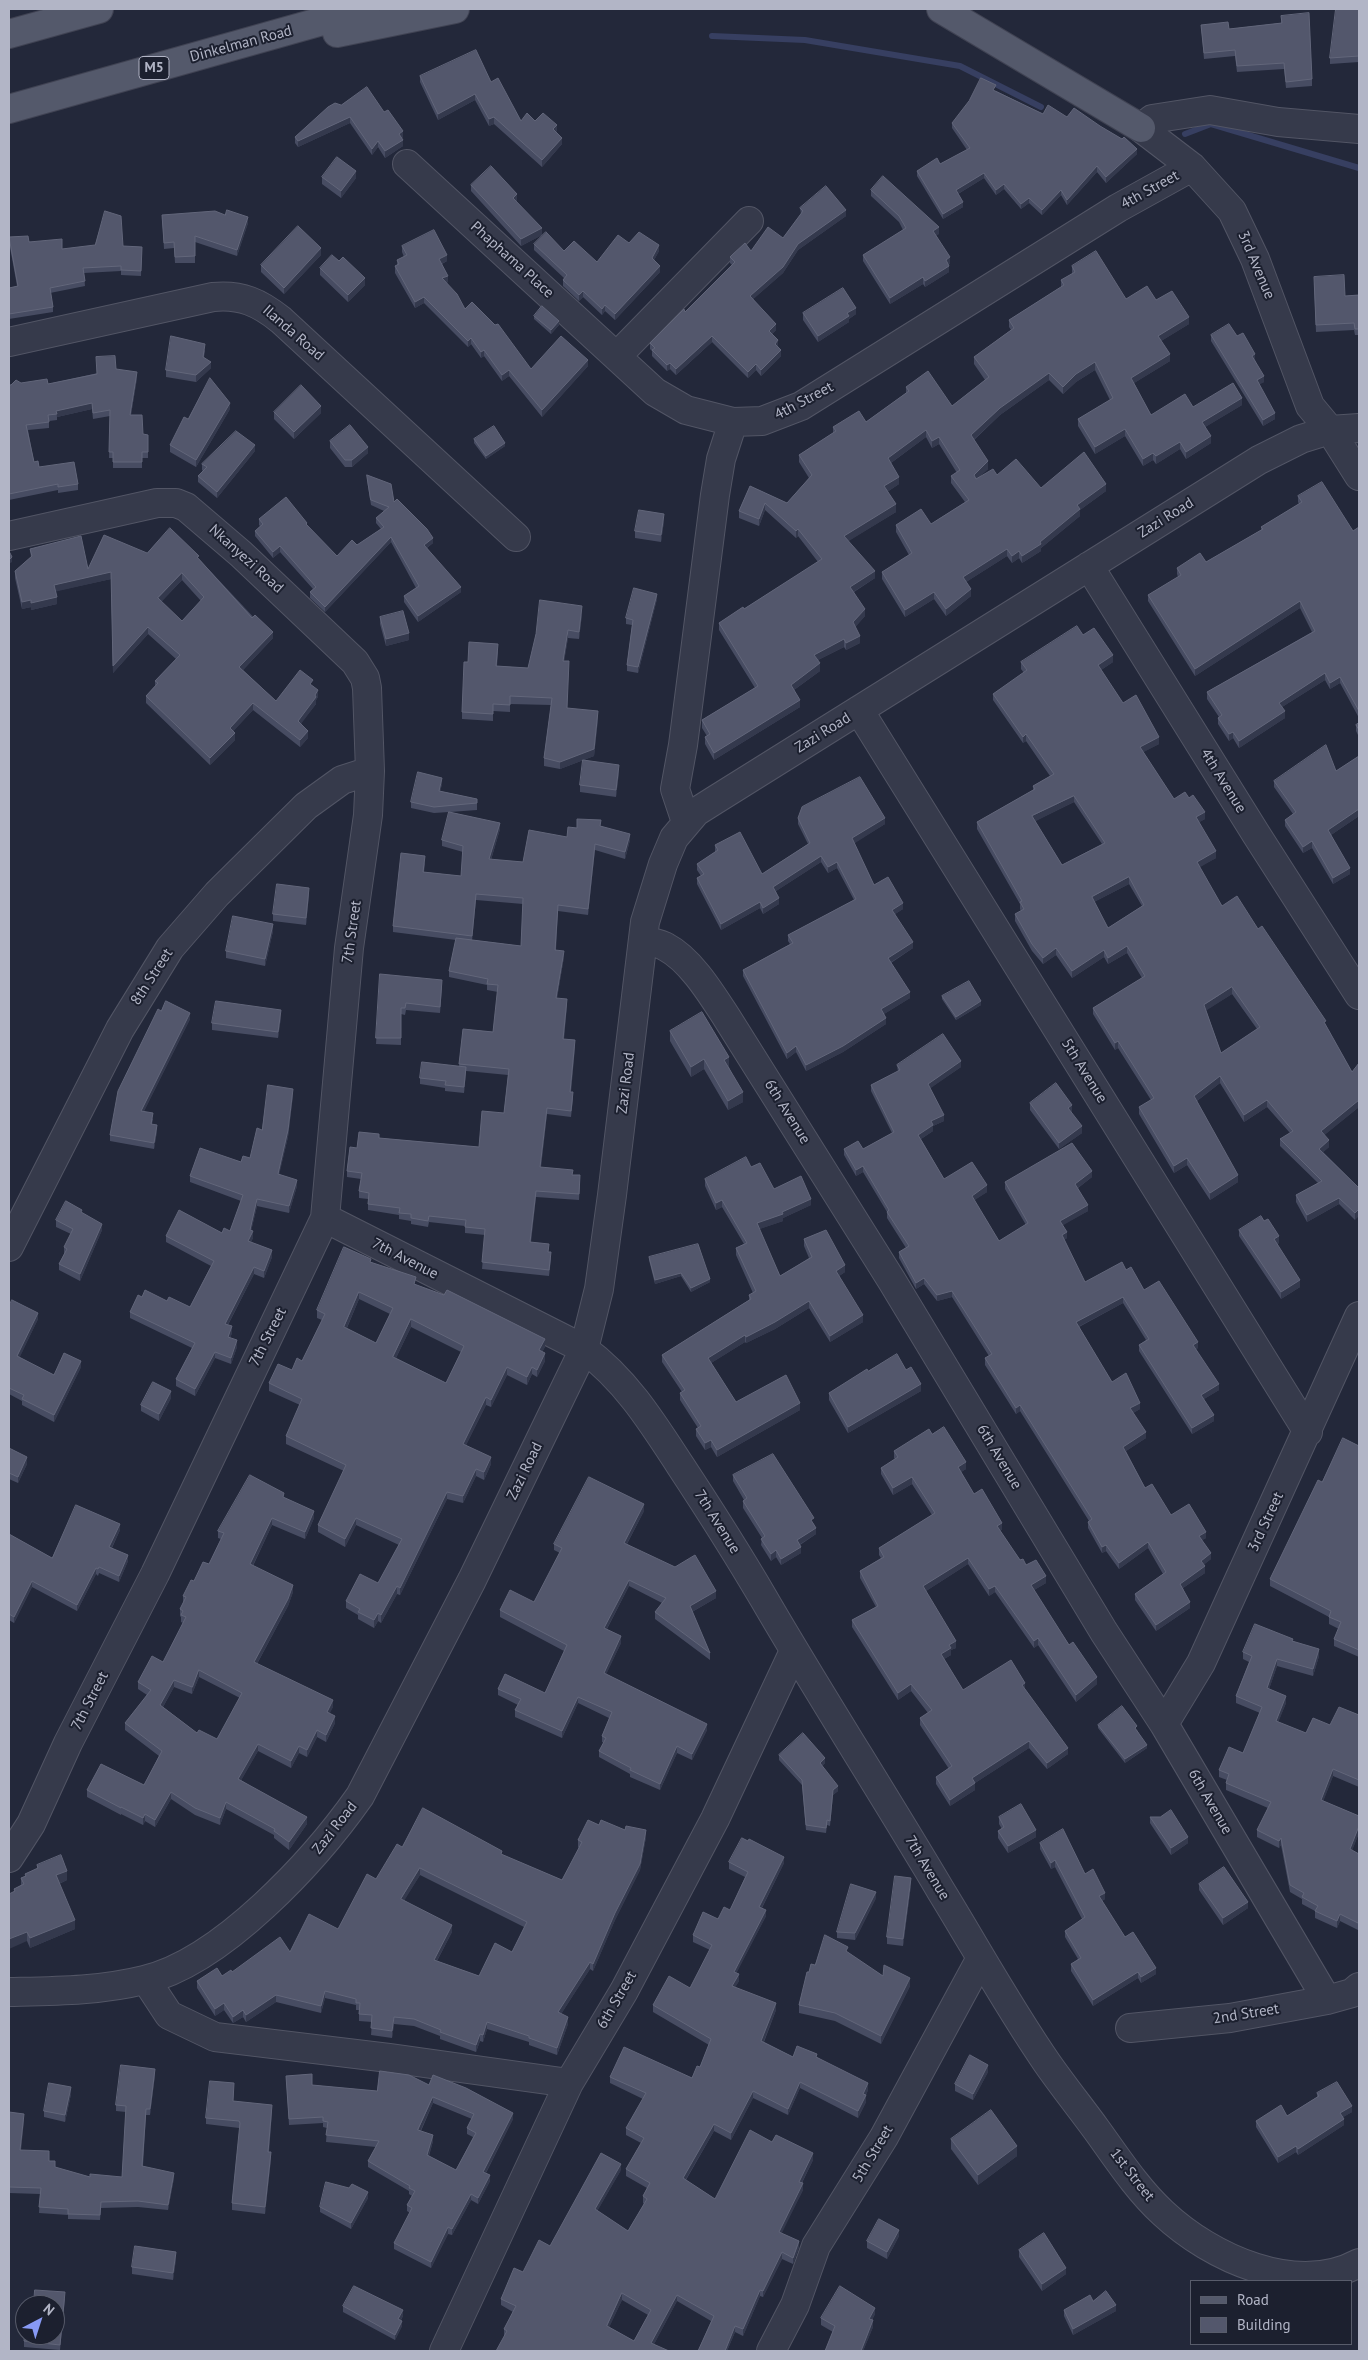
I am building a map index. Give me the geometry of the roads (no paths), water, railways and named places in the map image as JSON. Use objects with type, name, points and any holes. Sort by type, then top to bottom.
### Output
[{"type":"main road","points":[[9,34],[99,9]]},
{"type":"main road","name":"Dinkelman Road","points":[[9,108],[365,9]]},
{"type":"main road","points":[[139,72],[455,9]]},
{"type":"main road","points":[[941,9],[1141,128]]},
{"type":"street","points":[[1141,128],[1152,119],[1210,110],[1278,122],[1359,129]]},
{"type":"street","name":"3rd Avenue","points":[[1141,128],[1192,167],[1232,211],[1244,232],[1284,332],[1310,406],[1330,430],[1359,476]]},
{"type":"street","name":"Phaphama Place","points":[[407,164],[649,386],[670,402],[686,410],[733,422]]},
{"type":"street","name":"4th Street","points":[[733,422],[762,422],[801,406],[1118,208],[1192,167]]},
{"type":"street","points":[[617,356],[749,221]]},
{"type":"street","name":"Ilanda Road","points":[[9,342],[213,297],[228,295],[255,302],[281,320],[516,537]]},
{"type":"street","points":[[686,822],[675,789],[683,745],[715,495],[721,459],[733,422]]},
{"type":"street","name":"Zazi Road","points":[[9,1992],[70,1990],[146,1980],[182,1966],[230,1934],[302,1868],[336,1829],[360,1796],[467,1589],[584,1349],[599,1290],[647,915],[663,864],[674,838],[686,822],[708,804],[1259,460],[1302,439],[1330,430],[1359,428]]},
{"type":"street","name":"Nkanyezi Road","points":[[9,536],[157,503],[167,502],[186,507],[303,612],[360,670],[367,688],[370,771]]},
{"type":"street","name":"4th Avenue","points":[[1089,566],[1245,818],[1359,995]]},
{"type":"street","name":"5th Avenue","points":[[859,710],[1308,1432]]},
{"type":"street","name":"7th Street","points":[[9,1858],[31,1824],[68,1744],[155,1574],[325,1218],[350,948],[368,815],[370,771]]},
{"type":"street","name":"8th Street","points":[[9,1247],[120,1029],[170,948],[217,894],[306,806],[342,780],[370,771]]},
{"type":"street","name":"6th Avenue","points":[[644,940],[666,947],[683,961],[701,980],[727,1018],[892,1281],[1104,1632],[1164,1724],[1327,2000]]},
{"type":"street","name":"7th Avenue","points":[[325,1218],[584,1349],[605,1364],[648,1415],[723,1529],[794,1651],[981,1958]]},
{"type":"street","name":"3rd Street","points":[[1164,1724],[1202,1663],[1359,1316]]},
{"type":"street","name":"6th Street","points":[[444,2351],[568,2084],[624,1991],[715,1819],[794,1651]]},
{"type":"street","name":"1st Street","points":[[981,1958],[1046,2062],[1128,2173],[1162,2212],[1185,2233],[1221,2252],[1277,2273],[1302,2276],[1326,2275],[1347,2270],[1359,2263]]},
{"type":"street","name":"5th Street","points":[[771,2351],[795,2304],[816,2246],[884,2137],[981,1958]]},
{"type":"street","points":[[146,1980],[169,2016],[215,2038],[390,2058],[568,2084]]},
{"type":"street","name":"2nd Street","points":[[1130,2028],[1230,2018],[1327,2000],[1352,1993],[1359,1987]]},
{"type":"waterway","points":[[712,36],[805,40],[960,66],[1041,107]]},
{"type":"waterway","points":[[1185,134],[1211,124],[1359,168]]}]
